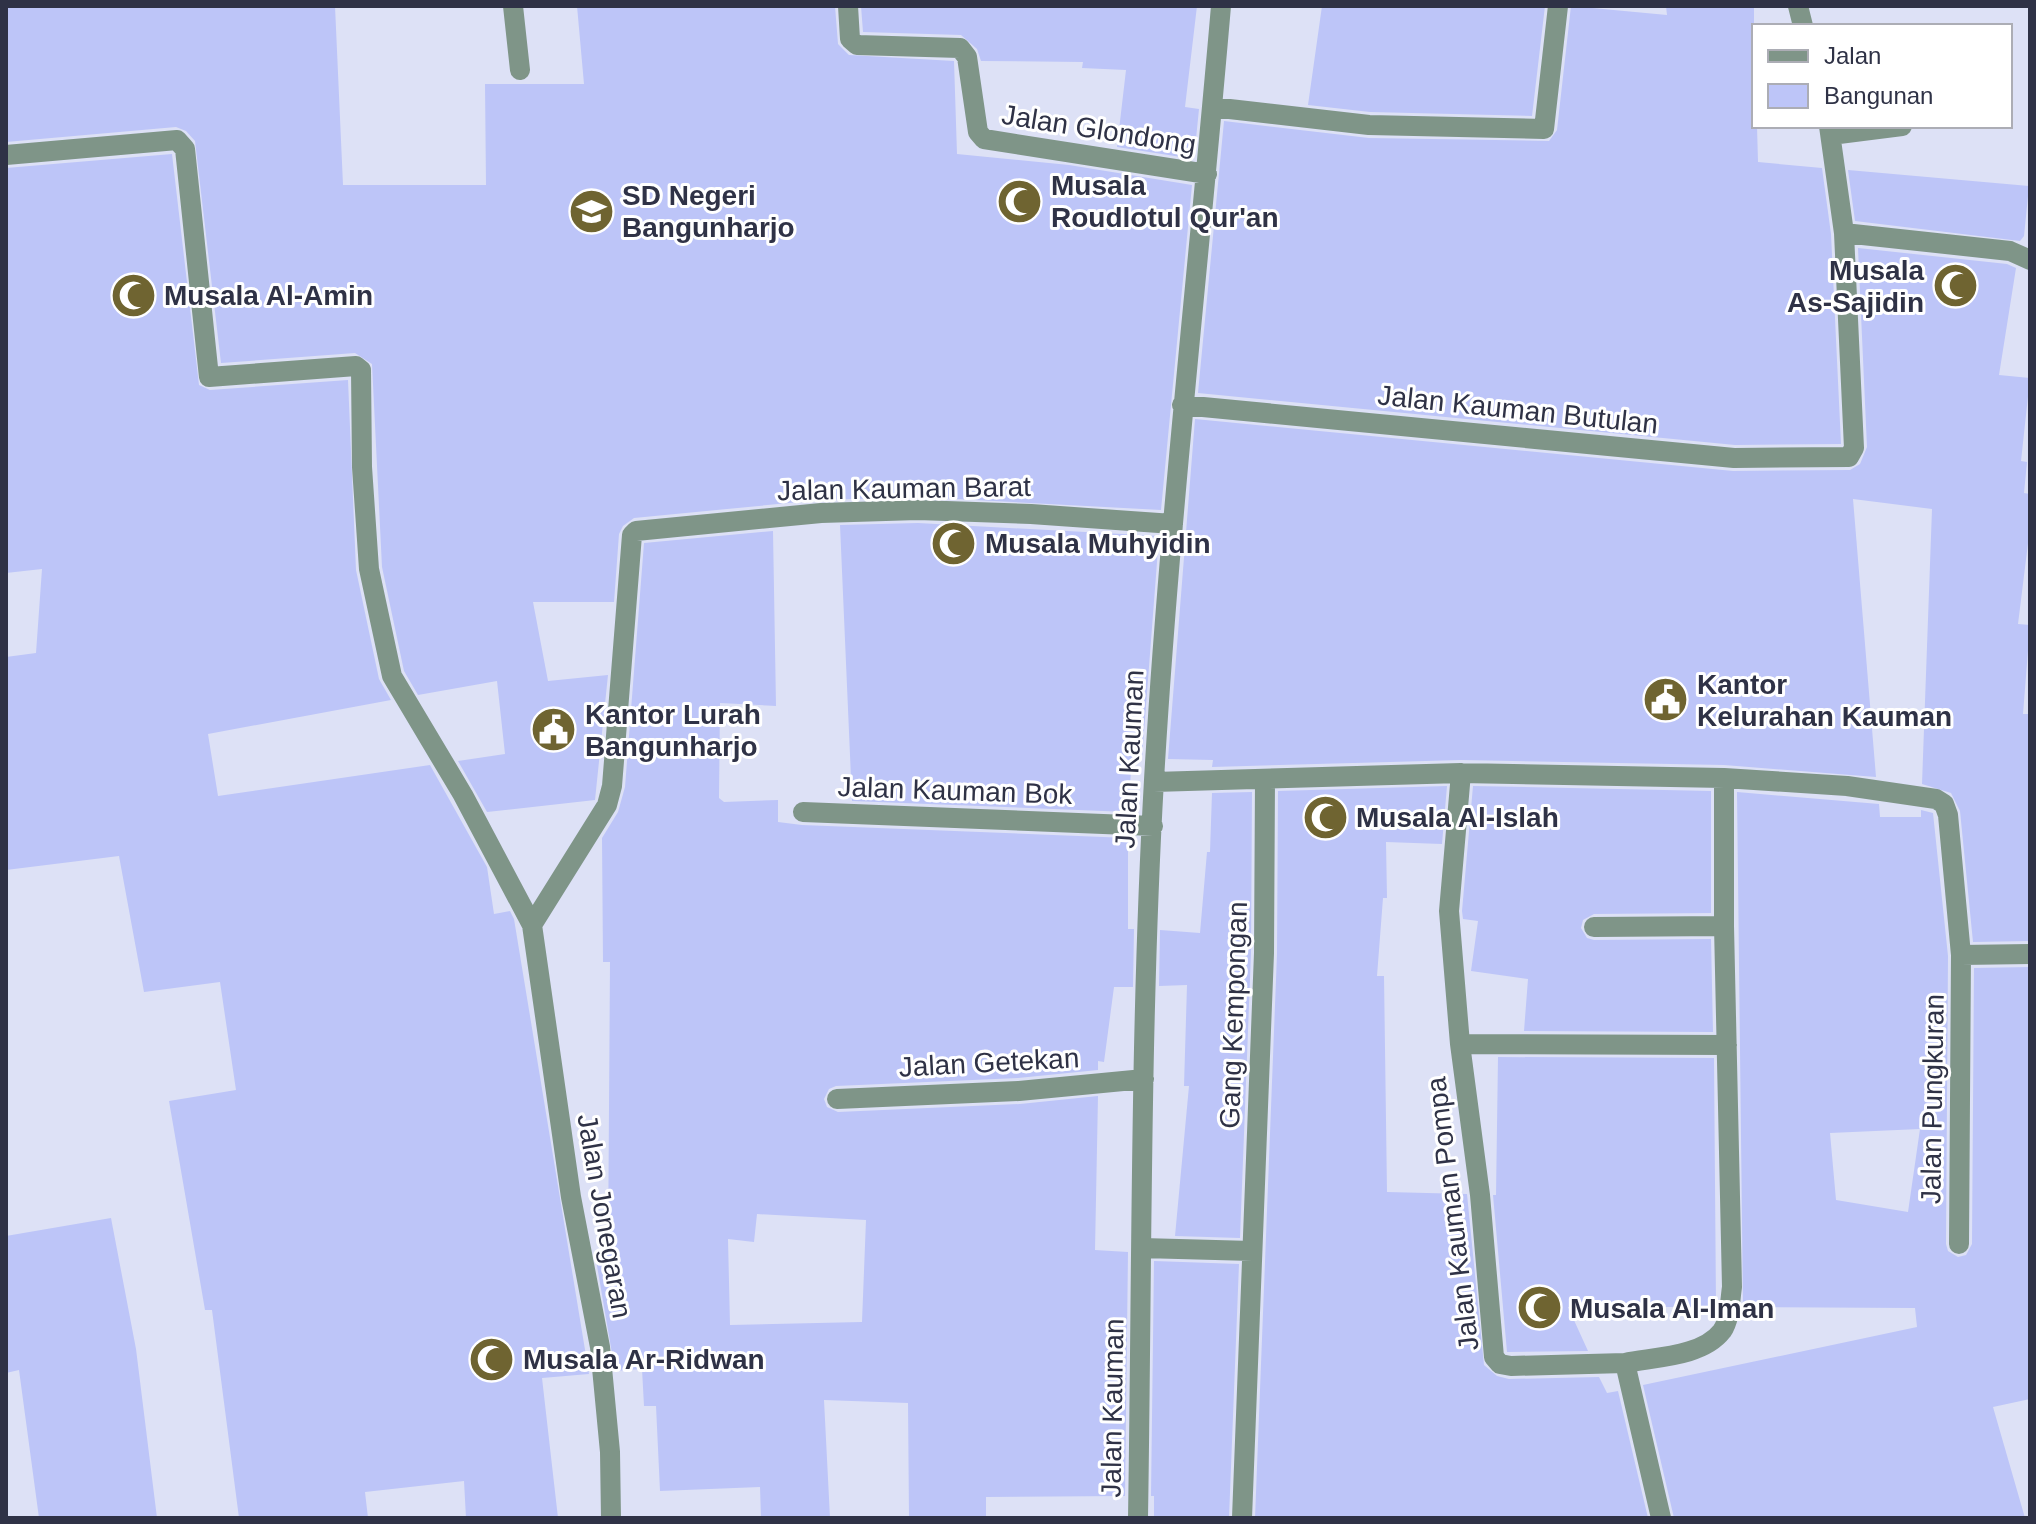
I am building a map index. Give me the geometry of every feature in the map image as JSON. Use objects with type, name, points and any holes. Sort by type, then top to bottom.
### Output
[{"type":"street","points":[[513,6],[520,70]]},
{"type":"street","name":"Jalan Glondong","points":[[848,6],[850,39],[857,45],[960,48],[967,57],[978,132],[984,139],[1207,174]]},
{"type":"street","name":"Jalan Kauman","points":[[1138,1518],[1144,1079],[1154,782],[1182,405],[1207,174],[1221,6]]},
{"type":"street","points":[[1212,107],[1369,125],[1544,129],[1558,6]]},
{"type":"street","points":[[1866,128],[1830,130],[1844,233],[2010,251],[2030,260]]},
{"type":"street","name":"Jalan Jonegaran","points":[[6,155],[177,140],[181,143],[202,292],[207,373],[214,379],[356,366],[361,376],[362,467],[369,569],[392,676],[463,795],[532,925],[571,1197],[600,1347],[610,1452],[611,1518]]},
{"type":"street","name":"Jalan Kauman Butulan","points":[[1182,405],[1734,458],[1849,457],[1854,448],[1844,233]]},
{"type":"street","name":"Jalan Kauman Barat","points":[[532,925],[607,805],[612,786],[632,535],[636,531],[821,513],[918,510],[1173,524]]},
{"type":"street","points":[[1154,782],[1461,773],[1724,778],[1847,786],[1936,799],[1944,804],[1948,815],[1961,955],[2030,954]]},
{"type":"street","name":"Jalan Kauman Pompa","points":[[1461,773],[1449,911],[1460,1044],[1480,1195],[1494,1357],[1500,1364],[1511,1366],[1625,1363]]},
{"type":"street","points":[[1661,1518],[1625,1363],[1690,1350],[1706,1343],[1723,1330],[1732,1287],[1724,778]]},
{"type":"street","name":"Gang Kempongan","points":[[1242,1518],[1265,922],[1265,780]]},
{"type":"street","name":"Jalan Kauman Bok","points":[[803,812],[1153,826]]},
{"type":"street","points":[[1594,927],[1724,926]]},
{"type":"street","name":"Jalan Pungkuran","points":[[1959,1244],[1961,955]]},
{"type":"street","points":[[1460,1044],[1727,1045]]},
{"type":"street","name":"Jalan Getekan","points":[[837,1099],[1019,1091],[1144,1079]]},
{"type":"street","points":[[1142,1248],[1252,1251]]},
{"type":"building","points":[[6,6],[335,6],[343,185],[486,185],[485,84],[584,84],[577,6],[835,6],[838,44],[849,55],[954,61],[957,154],[1069,165],[1192,185],[1161,510],[918,497],[820,500],[634,518],[623,526],[619,534],[614,602],[533,602],[548,681],[608,675],[595,800],[487,812],[458,761],[505,754],[497,681],[418,695],[404,671],[382,567],[372,364],[355,353],[221,363],[195,141],[186,131],[176,127],[6,142]]},
{"type":"building","points":[[861,6],[1197,6],[1185,107],[1199,109],[1194,159],[1117,147],[1126,70],[1082,68],[1083,62],[981,61],[977,49],[961,35],[863,32]]},
{"type":"building","points":[[1322,6],[1545,6],[1532,116],[1370,112],[1308,105]]},
{"type":"building","points":[[1571,6],[1667,15],[1666,6],[1754,6],[1752,128],[1757,128],[1758,162],[1822,168],[1831,234],[1841,444],[1735,445],[1198,393],[1224,121],[1369,138],[1549,141],[1557,130]]},
{"type":"building","points":[[172,154],[199,385],[210,390],[348,380],[356,570],[379,679],[391,700],[208,734],[218,796],[430,765],[487,867],[494,914],[510,911],[514,919],[589,1374],[542,1378],[558,1518],[466,1518],[464,1481],[365,1492],[368,1518],[239,1518],[212,1310],[205,1310],[169,1101],[236,1090],[220,982],[144,992],[119,856],[6,870],[6,657],[36,653],[42,569],[6,573],[6,168]]},
{"type":"building","points":[[1848,170],[2029,186],[2024,236],[2020,241],[1855,221]]},
{"type":"building","points":[[1858,248],[2007,264],[2016,268],[1999,375],[2030,378],[2021,461],[2027,462],[2024,493],[2030,494],[2030,527],[2018,624],[2030,625],[2023,714],[2030,714],[2030,941],[1973,942],[1960,811],[1951,793],[1922,784],[1932,509],[1853,499],[1876,777],[1724,765],[1461,760],[1212,767],[1213,760],[1168,759],[1195,419],[1733,471],[1850,470],[1860,464],[1867,447]]},
{"type":"building","points":[[918,523],[1159,536],[1142,758],[1132,758],[1128,812],[852,801],[840,525]]},
{"type":"building","points":[[773,531],[776,706],[720,703],[719,798],[724,802],[778,800],[778,822],[802,825],[1128,838],[1128,929],[1134,929],[1133,987],[1114,987],[1104,1062],[1098,1061],[1098,1070],[1018,1078],[836,1086],[829,1089],[824,1099],[827,1107],[838,1112],[1020,1104],[1098,1096],[1095,1250],[1128,1252],[1125,1496],[986,1497],[986,1518],[909,1518],[908,1403],[824,1400],[830,1518],[761,1518],[760,1487],[660,1491],[656,1406],[644,1406],[642,1369],[615,1371],[595,1254],[608,1253],[610,962],[603,962],[602,838],[618,812],[625,787],[644,543]],"holes":[[[757,1214],[866,1220],[862,1322],[730,1325],[728,1239],[754,1242]]]},
{"type":"building","points":[[1447,786],[1442,844],[1386,842],[1387,898],[1383,898],[1377,976],[1384,976],[1387,1192],[1467,1194],[1484,1365],[1497,1376],[1509,1379],[1599,1377],[1607,1393],[1618,1391],[1648,1518],[1255,1518],[1277,954],[1278,791]]},
{"type":"building","points":[[1473,786],[1711,791],[1711,913],[1594,914],[1583,920],[1581,928],[1587,938],[1594,940],[1711,939],[1713,1032],[1524,1031],[1528,979],[1471,971],[1478,921],[1463,919],[1462,911]]},
{"type":"building","points":[[1252,792],[1251,953],[1240,1238],[1175,1236],[1189,1086],[1184,1086],[1187,985],[1159,986],[1160,930],[1200,933],[1207,852],[1210,852],[1212,793]]},
{"type":"building","points":[[1737,792],[1879,804],[1880,817],[1921,817],[1921,810],[1933,813],[1948,956],[1946,1244],[1948,1251],[1958,1257],[1966,1255],[1972,1244],[1974,968],[2030,967],[2030,1399],[1993,1407],[2025,1518],[1674,1518],[1643,1385],[1917,1327],[1915,1308],[1743,1307]],"holes":[[[1920,1129],[1908,1212],[1836,1200],[1830,1133]]]},
{"type":"building","points":[[1498,1057],[1714,1058],[1716,1307],[1568,1307],[1588,1351],[1507,1352],[1493,1195],[1496,1195]]},
{"type":"building","points":[[111,1218],[136,1349],[157,1518],[39,1518],[19,1370],[6,1373],[6,1236]]},
{"type":"building","points":[[1154,1261],[1239,1264],[1229,1518],[1154,1518],[1154,1496],[1151,1496]]},
{"type":"place","name":"Musala Roudlotul Qur'an","points":[[1020,201]]},
{"type":"place","name":"SD Negeri Bangunharjo","points":[[591,211]]},
{"type":"place","name":"Musala As-Sajidin","points":[[1955,286]]},
{"type":"place","name":"Musala Al-Amin","points":[[133,295]]},
{"type":"place","name":"Musala Muhyidin","points":[[954,543]]},
{"type":"place","name":"Kantor Kelurahan Kauman","points":[[1666,700]]},
{"type":"place","name":"Kantor Lurah Bangunharjo","points":[[554,730]]},
{"type":"place","name":"Musala Al-Islah","points":[[1325,817]]},
{"type":"place","name":"Musala Al-Iman","points":[[1539,1308]]},
{"type":"place","name":"Musala Ar-Ridwan","points":[[492,1359]]}]
